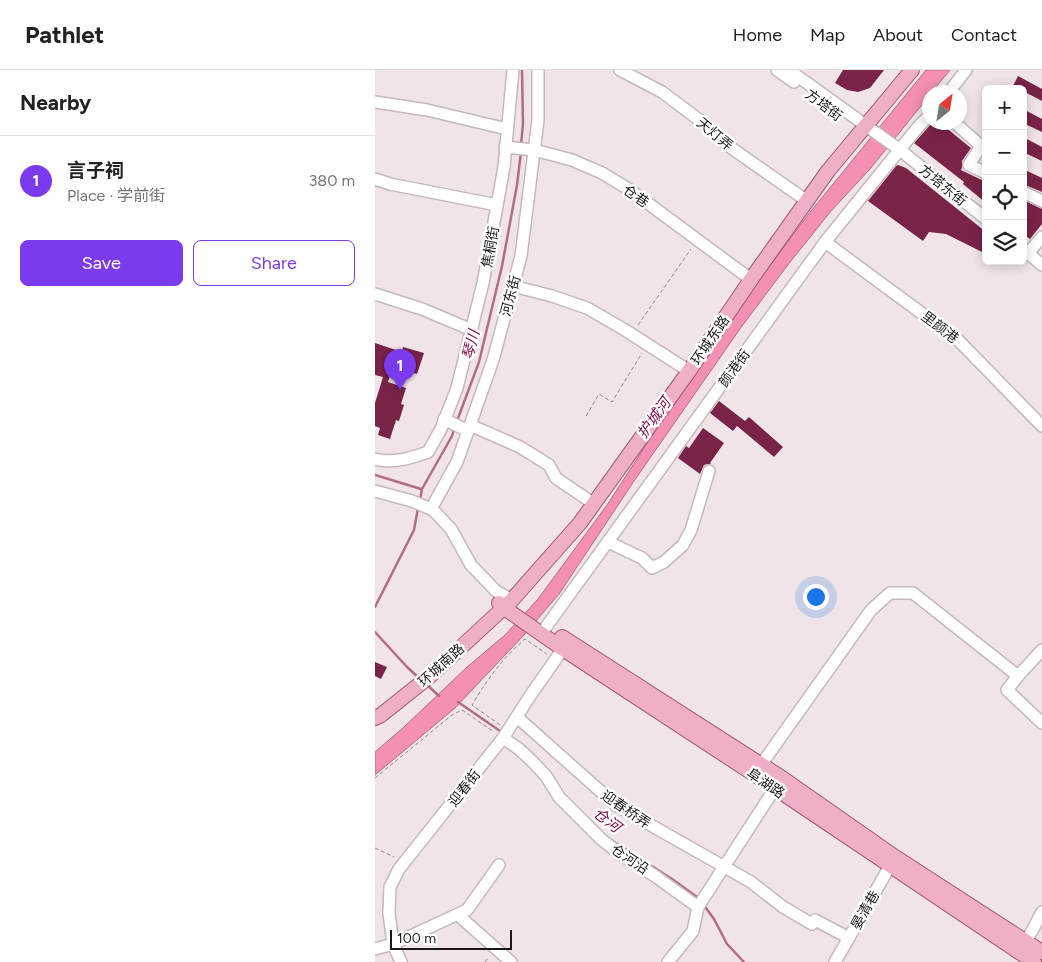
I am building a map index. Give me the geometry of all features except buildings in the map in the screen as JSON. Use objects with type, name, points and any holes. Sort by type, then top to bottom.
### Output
[{"type":"main road","name":"环城东路","points":[[864,129],[901,70]]},
{"type":"main road","name":"环城东路","points":[[507,603],[580,523],[590,502],[804,199],[912,70]]},
{"type":"main road","name":"阜湖路","points":[[507,603],[540,626],[562,650],[778,783],[1034,962]]},
{"type":"main road","name":"环城南路","points":[[375,718],[381,715],[507,603]]},
{"type":"main road","name":"阜湖路","points":[[562,650],[761,765],[778,783]]},
{"type":"main road","name":"环城南路","points":[[375,712],[413,686]]},
{"type":"main road","name":"阜湖路","points":[[893,862],[1042,952]]},
{"type":"street","name":"焦桐街","points":[[375,459],[388,461],[411,458],[428,452],[441,429],[457,388],[483,283],[509,147],[507,129],[513,70]]},
{"type":"street","name":"河东街","points":[[428,508],[457,462],[493,360],[521,256],[538,120],[538,70]]},
{"type":"street","name":"天灯弄","points":[[620,70],[661,92],[705,125],[730,147],[804,199]]},
{"type":"street","name":"方塔街","points":[[777,70],[833,111],[864,129]]},
{"type":"street","name":"方塔街","points":[[789,70],[864,129]]},
{"type":"street","points":[[954,85],[966,70]]},
{"type":"street","points":[[375,102],[427,110],[507,129]]},
{"type":"street","name":"颜港街","points":[[540,626],[608,542],[825,242],[922,123]]},
{"type":"street","name":"方塔东街","points":[[864,129],[900,150],[982,217]]},
{"type":"street","points":[[963,130],[981,146],[969,165],[982,172]]},
{"type":"street","name":"仓巷","points":[[509,147],[534,150],[572,160],[602,173],[630,190],[748,276]]},
{"type":"street","points":[[375,179],[390,184],[497,205]]},
{"type":"street","points":[[1027,194],[1042,201]]},
{"type":"street","points":[[1027,250],[1042,237]]},
{"type":"street","name":"里颜港","points":[[825,242],[958,340],[1042,426]]},
{"type":"street","points":[[1027,252],[1042,265]]},
{"type":"street","points":[[513,286],[552,296],[587,308],[686,368]]},
{"type":"street","points":[[375,294],[422,309],[472,330]]},
{"type":"street","points":[[444,420],[520,447],[549,465],[556,478],[590,502]]},
{"type":"street","points":[[608,542],[642,558],[652,568],[664,562],[683,545],[691,530],[709,471]]},
{"type":"street","points":[[375,490],[412,501],[428,508],[441,518],[451,529],[471,565],[507,603]]},
{"type":"street","points":[[761,765],[871,610],[890,593],[913,593],[1018,676]]},
{"type":"street","name":"迎春街","points":[[401,962],[393,944],[389,912],[390,887],[399,869],[510,728],[562,650]]},
{"type":"street","points":[[1042,650],[1007,690],[1042,723]]},
{"type":"street","name":"迎春桥弄","points":[[510,728],[617,806],[751,882],[783,906],[812,924],[815,920],[849,938]]},
{"type":"street","name":"仓河沿","points":[[510,728],[519,749],[546,776],[559,797],[601,840],[697,907]]},
{"type":"street","points":[[668,962],[693,931],[697,907],[778,783]]},
{"type":"street","name":"晏清巷","points":[[835,962],[893,862]]},
{"type":"street","points":[[375,949],[393,944],[467,910],[499,865]]},
{"type":"street","points":[[1026,942],[1042,912]]},
{"type":"street","points":[[458,915],[511,962]]},
{"type":"path","points":[[632,334],[698,240]]},
{"type":"path","points":[[586,416],[599,394],[612,402],[648,344]]},
{"type":"path","points":[[510,728],[505,729],[472,705],[490,675],[525,639],[542,650],[562,650]]},
{"type":"path","points":[[375,778],[452,715],[462,710],[510,728]]},
{"type":"path","points":[[375,848],[388,853],[404,863]]},
{"type":"shaded area","points":[[926,70],[950,70],[938,85],[922,85],[922,105],[870,169],[831,211],[742,326],[634,481],[559,594],[524,635],[455,708],[375,775],[375,752],[466,668],[505,635],[538,599],[607,505],[737,310],[807,216]]},
{"type":"waterway","name":"琴川","points":[[521,145],[523,124],[522,70]]},
{"type":"waterway","name":"琴川","points":[[457,421],[479,362],[502,266],[521,152]]},
{"type":"waterway","name":"琴川","points":[[420,500],[422,489],[452,436],[454,429]]},
{"type":"waterway","points":[[375,475],[421,489]]},
{"type":"waterway","name":"琴川","points":[[375,607],[414,530],[418,508]]},
{"type":"waterway","name":"琴川","points":[[375,632],[420,679]]},
{"type":"waterway","name":"琴川","points":[[426,684],[439,696]]},
{"type":"waterway","name":"仓河","points":[[458,702],[503,733]]},
{"type":"waterway","name":"仓河","points":[[611,840],[672,879],[699,900]]},
{"type":"waterway","name":"仓河","points":[[703,904],[714,919],[727,944],[744,962]]},
{"type":"place","name":"言子祠","points":[[400,390]]},
{"type":"water label","name":"护城河","points":[[654,418]]}]
